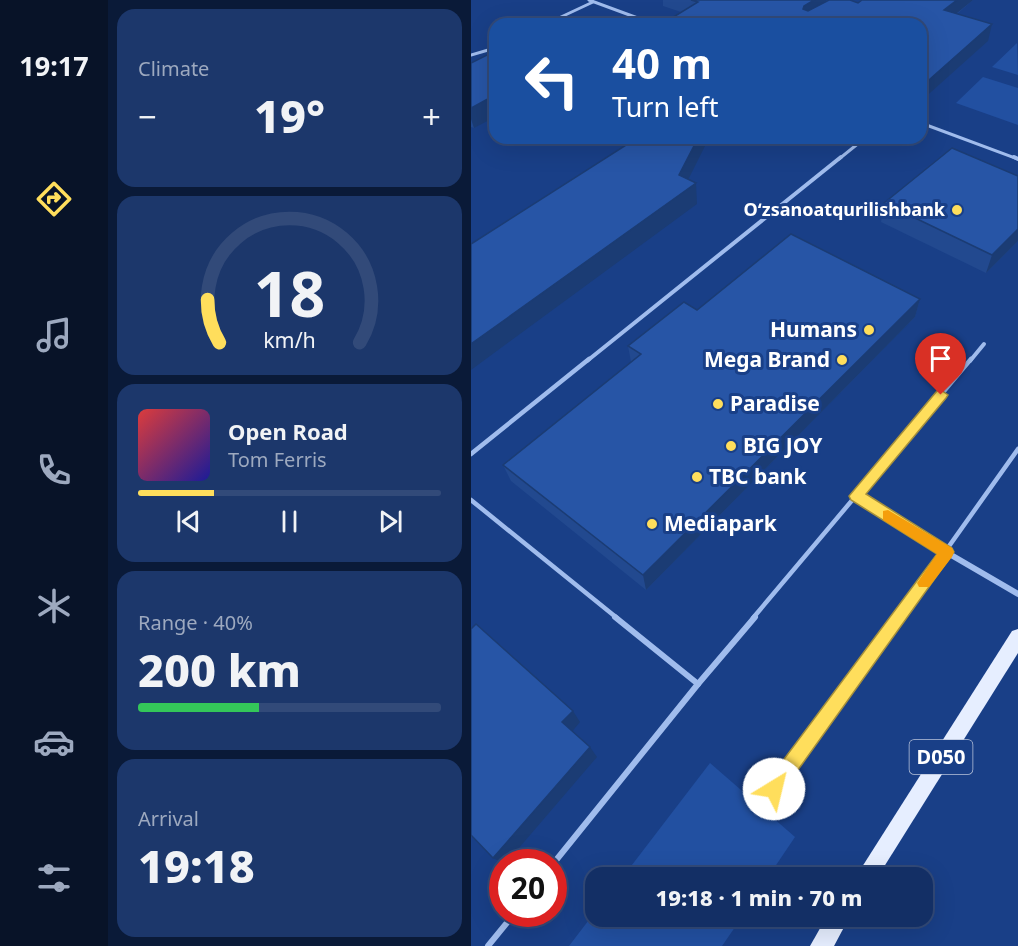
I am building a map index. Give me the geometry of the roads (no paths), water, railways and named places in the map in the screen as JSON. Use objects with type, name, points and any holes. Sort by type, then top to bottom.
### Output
[{"type":"main road","name":"D050","points":[[872,867],[1018,637]]},
{"type":"main road","points":[[821,946],[833,927]]},
{"type":"street","points":[[946,552],[1018,594]]},
{"type":"lane","points":[[589,0],[637,18]]},
{"type":"lane","points":[[559,18],[593,2]]},
{"type":"lane","points":[[471,55],[489,50]]},
{"type":"lane","points":[[927,125],[1018,159]]},
{"type":"lane","points":[[471,454],[858,144]]},
{"type":"lane","points":[[565,849],[698,684],[984,344]]},
{"type":"lane","points":[[761,807],[1018,449]]},
{"type":"lane","points":[[856,496],[946,552]]},
{"type":"lane","points":[[471,500],[698,684]]},
{"type":"lane","points":[[488,946],[503,927]]},
{"type":"place","name":"Oʻzsanoatqurilishbank","points":[[957,210]]},
{"type":"place","name":"Humans","points":[[869,330]]},
{"type":"place","name":"Mega Brand","points":[[842,360]]},
{"type":"place","name":"Paradise","points":[[718,404]]},
{"type":"place","name":"BIG JOY","points":[[731,446]]},
{"type":"place","name":"TBC bank","points":[[697,477]]},
{"type":"place","name":"Mediapark","points":[[652,524]]}]
